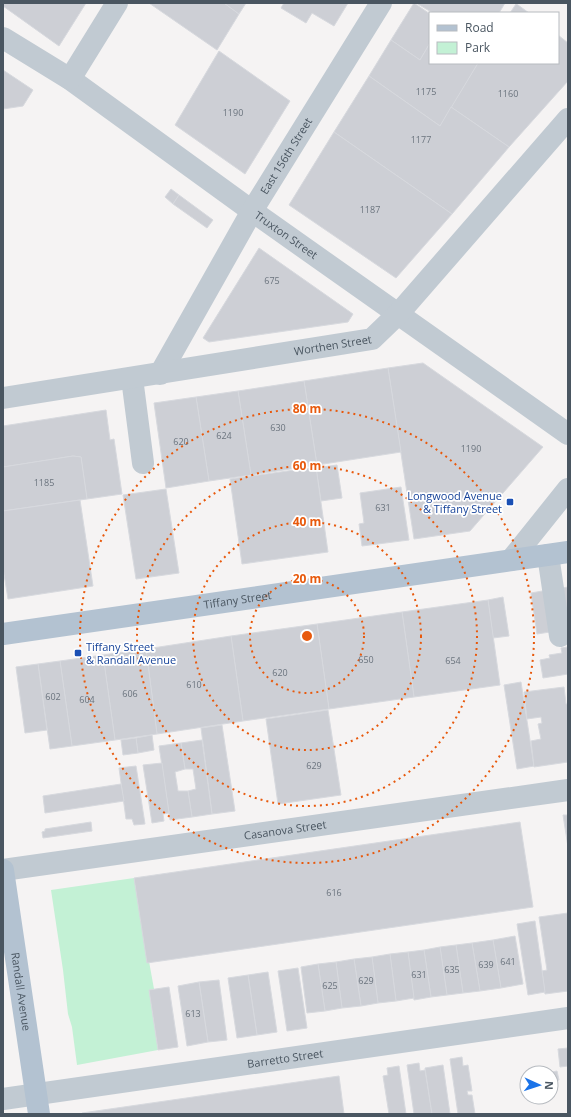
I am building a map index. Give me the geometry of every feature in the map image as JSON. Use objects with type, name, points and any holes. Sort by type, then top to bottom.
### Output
[{"type":"main road","name":"Tiffany Street","points":[[3,634],[558,554]]},
{"type":"main road","name":"Randall Avenue","points":[[3,870],[37,1104]]},
{"type":"street","points":[[70,79],[117,3]]},
{"type":"street","name":"East 156th Street","points":[[160,374],[252,211],[381,3]]},
{"type":"street","name":"Truxton Street","points":[[3,38],[70,79],[252,211],[399,313],[568,434]]},
{"type":"street","name":"Worthen Street","points":[[3,398],[372,339],[399,313],[568,119]]},
{"type":"street","points":[[132,378],[143,463]]},
{"type":"street","points":[[511,560],[568,489]]},
{"type":"street","points":[[558,554],[560,636]]},
{"type":"street","name":"Casanova Street","points":[[3,870],[568,790]]},
{"type":"street","name":"Barretto Street","points":[[3,1099],[37,1104],[568,1018]]},
{"type":"green space","points":[[134,878],[154,989],[149,990],[158,1050],[77,1065],[72,1027],[68,1014],[51,890]]},
{"type":"building","points":[[3,3],[86,3],[59,46],[3,6]]},
{"type":"building","points":[[149,3],[224,3],[239,14],[217,50]]},
{"type":"building","points":[[224,3],[246,3],[239,14]]},
{"type":"building","points":[[284,3],[348,3],[334,26],[312,13],[306,23],[281,8]]},
{"type":"building","points":[[414,3],[429,13],[429,45],[420,60],[391,40]]},
{"type":"building","points":[[416,3],[505,3],[500,12],[431,12]]},
{"type":"building","points":[[516,4],[528,12],[511,12]]},
{"type":"building","points":[[559,36],[568,43],[568,81],[509,147],[451,107],[477,64],[559,64]]},
{"type":"building","points":[[391,40],[420,60],[429,45],[429,64],[477,64],[440,126],[369,76]]},
{"type":"building","points":[[219,51],[290,101],[245,174],[175,125]]},
{"type":"building","points":[[3,70],[33,90],[23,106],[3,109]]},
{"type":"building","points":[[369,76],[440,126],[451,107],[509,147],[452,214],[334,132]]},
{"type":"building","points":[[334,132],[452,214],[396,278],[289,205]]},
{"type":"building","points":[[171,189],[179,195],[173,204],[165,197]]},
{"type":"building","points":[[179,195],[213,220],[207,228],[173,204]]},
{"type":"building","points":[[259,248],[353,314],[348,322],[209,342],[203,338]]},
{"type":"building","points":[[423,363],[543,447],[470,531],[414,539],[388,368]]},
{"type":"building","points":[[388,368],[401,452],[317,465],[304,381]]},
{"type":"building","points":[[304,381],[317,465],[251,475],[238,391]]},
{"type":"building","points":[[238,391],[251,475],[209,481],[196,397]]},
{"type":"building","points":[[196,397],[209,481],[166,488],[154,403]]},
{"type":"building","points":[[106,410],[110,440],[114,439],[122,494],[87,499],[81,457],[73,456],[3,467],[3,426]]},
{"type":"building","points":[[73,456],[81,457],[87,499],[3,511],[3,467]]},
{"type":"building","points":[[337,465],[342,498],[321,501],[316,468]]},
{"type":"building","points":[[316,467],[328,552],[242,564],[230,479]]},
{"type":"building","points":[[401,487],[409,540],[362,546],[359,524],[364,523],[360,493]]},
{"type":"building","points":[[166,489],[179,573],[136,579],[123,495]]},
{"type":"building","points":[[80,500],[93,586],[8,599],[3,568],[3,511]]},
{"type":"building","points":[[568,587],[568,610],[561,612],[557,589]]},
{"type":"building","points":[[548,590],[550,632],[537,634],[531,593]]},
{"type":"building","points":[[503,597],[509,636],[493,638],[488,600]]},
{"type":"building","points":[[488,600],[500,685],[414,697],[402,612]]},
{"type":"building","points":[[402,612],[414,697],[329,709],[317,624]]},
{"type":"building","points":[[317,624],[329,709],[243,721],[231,636]]},
{"type":"building","points":[[231,636],[243,721],[157,734],[146,649]]},
{"type":"building","points":[[568,647],[568,674],[543,678],[540,660],[550,658],[549,655],[562,653],[561,648]]},
{"type":"building","points":[[146,649],[157,734],[115,740],[103,655]]},
{"type":"building","points":[[103,655],[115,740],[72,746],[60,661]]},
{"type":"building","points":[[60,661],[72,746],[50,749],[38,664]]},
{"type":"building","points":[[38,664],[47,730],[25,733],[16,667]]},
{"type":"building","points":[[521,682],[534,766],[517,769],[504,685]]},
{"type":"building","points":[[564,687],[566,704],[568,704],[568,762],[534,767],[531,741],[541,739],[538,724],[542,723],[541,717],[527,719],[524,692]]},
{"type":"building","points":[[328,710],[341,795],[278,804],[266,719]]},
{"type":"building","points":[[222,725],[235,811],[212,814],[201,728]]},
{"type":"building","points":[[152,735],[154,750],[138,753],[136,738]]},
{"type":"building","points":[[136,738],[138,753],[123,755],[121,740]]},
{"type":"building","points":[[202,740],[212,814],[192,817],[188,791],[196,789],[193,769],[185,769],[181,743]]},
{"type":"building","points":[[181,743],[185,769],[175,772],[178,791],[188,791],[192,817],[170,820],[159,746]]},
{"type":"building","points":[[162,763],[169,813],[163,814],[164,821],[152,823],[143,765]]},
{"type":"building","points":[[136,766],[145,824],[134,825],[132,819],[126,819],[119,768]]},
{"type":"building","points":[[121,784],[124,801],[45,813],[43,796]]},
{"type":"building","points":[[563,815],[568,815],[568,847]]},
{"type":"building","points":[[91,822],[92,831],[43,838],[42,832],[45,831],[45,829]]},
{"type":"building","points":[[520,822],[533,907],[147,963],[134,878]]},
{"type":"building","points":[[568,913],[568,991],[545,994],[542,971],[547,970],[539,917]]},
{"type":"building","points":[[535,921],[545,992],[528,995],[517,924]]},
{"type":"building","points":[[515,936],[523,984],[501,988],[493,940]]},
{"type":"building","points":[[493,940],[501,988],[480,991],[472,943]]},
{"type":"building","points":[[472,943],[480,991],[463,993],[456,945]]},
{"type":"building","points":[[456,945],[463,993],[447,995],[440,947]]},
{"type":"building","points":[[440,947],[447,995],[431,997],[424,950]]},
{"type":"building","points":[[424,950],[431,997],[414,1000],[408,952]]},
{"type":"building","points":[[408,952],[414,998],[396,1001],[390,954]]},
{"type":"building","points":[[390,954],[396,1001],[378,1003],[372,957]]},
{"type":"building","points":[[372,957],[378,1003],[361,1006],[354,959]]},
{"type":"building","points":[[354,959],[361,1006],[342,1008],[336,962]]},
{"type":"building","points":[[336,962],[342,1008],[325,1011],[318,964]]},
{"type":"building","points":[[318,964],[325,1011],[307,1013],[301,967]]},
{"type":"building","points":[[298,968],[307,1028],[287,1031],[278,971]]},
{"type":"building","points":[[268,972],[277,1032],[257,1035],[248,975]]},
{"type":"building","points":[[248,975],[257,1035],[237,1038],[228,978]]},
{"type":"building","points":[[219,980],[227,1040],[208,1042],[199,982]]},
{"type":"building","points":[[199,982],[208,1042],[187,1046],[178,986]]},
{"type":"building","points":[[169,987],[178,1047],[158,1050],[149,990]]},
{"type":"building","points":[[568,1048],[568,1066],[560,1067],[558,1049]]},
{"type":"building","points":[[462,1057],[463,1066],[468,1065],[472,1091],[467,1091],[468,1095],[472,1095],[475,1114],[458,1114],[450,1059]]},
{"type":"building","points":[[419,1063],[420,1071],[425,1070],[432,1114],[414,1114],[407,1065]]},
{"type":"building","points":[[443,1065],[450,1114],[432,1114],[425,1068]]},
{"type":"building","points":[[399,1066],[406,1114],[389,1114],[383,1076],[388,1075],[387,1068]]},
{"type":"building","points":[[339,1076],[344,1114],[82,1114],[82,1113]]},
{"type":"place","name":"Longwood Avenue & Tiffany Street","points":[[510,502]]},
{"type":"place","name":"Tiffany Street & Randall Avenue","points":[[78,653]]}]
